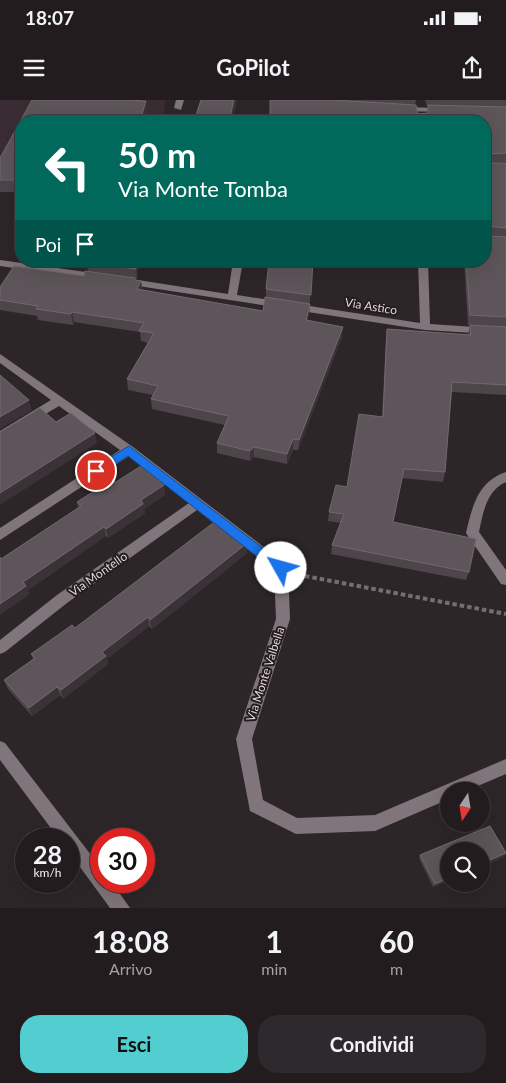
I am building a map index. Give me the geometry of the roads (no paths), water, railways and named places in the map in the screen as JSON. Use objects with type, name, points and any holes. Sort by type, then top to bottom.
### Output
[{"type":"street","points":[[421,100],[421,115]]},
{"type":"street","points":[[392,108],[449,110]]},
{"type":"street","name":"Via Astico","points":[[0,263],[15,265]]},
{"type":"street","name":"Via Astico","points":[[28,267],[425,327],[506,332]]},
{"type":"street","points":[[232,297],[237,267]]},
{"type":"street","points":[[423,267],[425,327]]},
{"type":"street","points":[[0,358],[129,450],[198,503]]},
{"type":"street","points":[[0,437],[60,400]]},
{"type":"street","points":[[0,535],[129,450]]},
{"type":"street","points":[[506,477],[497,479],[479,502],[472,533],[506,580]]},
{"type":"street","name":"Via Monte Valbella","points":[[198,503],[281,568],[284,619],[244,739],[256,804],[296,826],[375,823],[440,795]]},
{"type":"street","name":"Via Montello","points":[[0,648],[62,599],[198,503]]},
{"type":"street","points":[[0,748],[121,908]]},
{"type":"street","name":"Via Monte Valbella","points":[[470,782],[506,766]]}]
